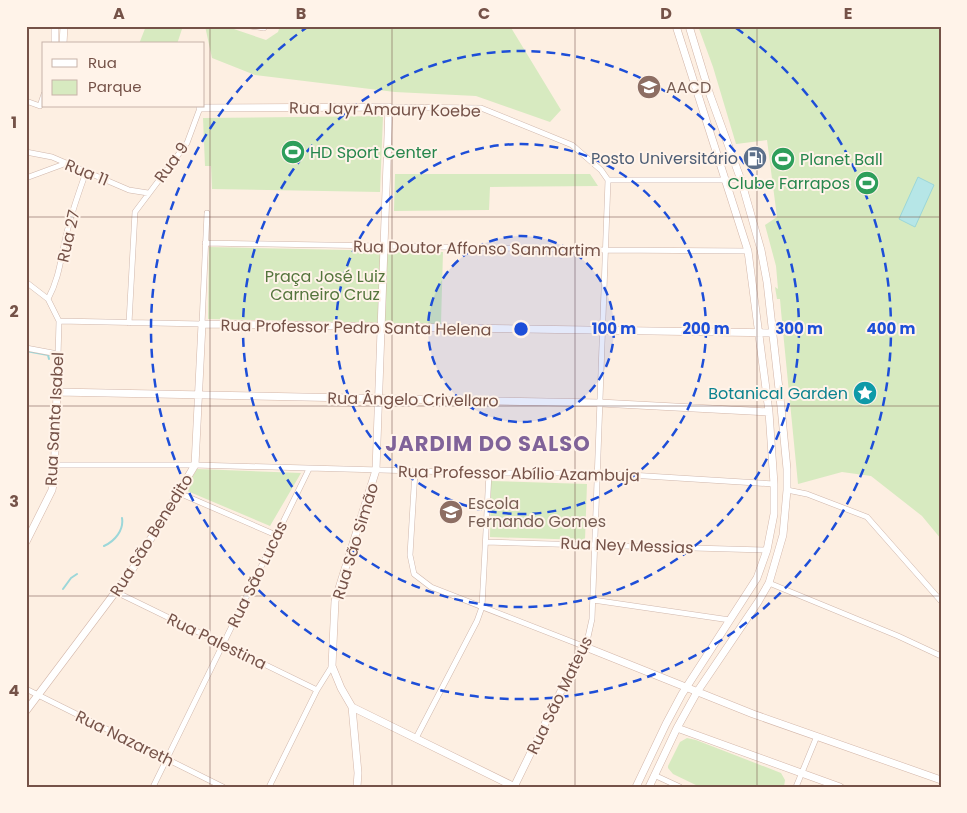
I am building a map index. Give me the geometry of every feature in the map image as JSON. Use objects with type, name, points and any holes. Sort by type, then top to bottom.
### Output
[{"type":"street","points":[[55,42],[56,26]]},
{"type":"street","points":[[63,42],[64,26]]},
{"type":"street","points":[[250,26],[264,28],[266,26]]},
{"type":"street","points":[[636,787],[666,724],[686,688],[757,578],[767,550],[774,514],[769,412],[748,251],[676,26]]},
{"type":"street","points":[[649,787],[677,728],[698,692],[758,602],[768,583],[783,535],[787,490],[787,469],[761,250],[741,180],[689,26]]},
{"type":"street","points":[[26,101],[40,106],[42,100]]},
{"type":"street","name":"Rua Jayr Amaury Koebe","points":[[205,107],[481,108],[572,145],[601,170],[608,180]]},
{"type":"street","name":"Rua São Simão","points":[[357,787],[358,773],[352,707],[341,688],[332,666],[335,601],[376,470],[389,107]]},
{"type":"street","name":"Rua 9","points":[[129,322],[134,212],[187,143],[200,108]]},
{"type":"street","points":[[710,134],[723,130]]},
{"type":"street","name":"Rua 11","points":[[26,152],[52,158],[129,190],[148,193]]},
{"type":"street","points":[[26,178],[64,164]]},
{"type":"street","name":"Rua 27","points":[[48,299],[61,268],[67,234],[86,172]]},
{"type":"street","points":[[608,180],[741,180]]},
{"type":"street","name":"Rua São Mateus","points":[[514,787],[584,646],[592,619],[608,180]]},
{"type":"street","name":"Rua São Benedito","points":[[26,711],[132,570],[196,465],[207,213]]},
{"type":"street","name":"Rua Doutor Affonso Sanmartim","points":[[206,243],[748,251]]},
{"type":"street","points":[[26,282],[48,299],[59,321]]},
{"type":"street","name":"Rua Professor Pedro Santa Helena","points":[[59,321],[772,333]]},
{"type":"street","name":"Rua Santa Isabel","points":[[26,542],[52,490],[54,479],[59,321]]},
{"type":"street","points":[[26,348],[58,354]]},
{"type":"street","name":"Rua Ângelo Crivellaro","points":[[57,392],[600,403],[769,412]]},
{"type":"street","name":"Rua Professor Abílio Azambuja","points":[[54,465],[196,465],[489,474],[598,473],[774,484]]},
{"type":"street","name":"Rua São Lucas","points":[[152,787],[309,469]]},
{"type":"street","points":[[415,471],[410,555],[414,574],[431,587],[686,688],[941,780]]},
{"type":"street","points":[[416,738],[477,621],[482,607],[489,474]]},
{"type":"street","points":[[787,490],[808,494],[867,517],[941,601]]},
{"type":"street","points":[[179,493],[276,535]]},
{"type":"street","name":"Rua Ney Messias","points":[[486,542],[767,550]]},
{"type":"street","points":[[768,583],[898,636],[941,656]]},
{"type":"street","name":"Rua Palestina","points":[[116,592],[318,690]]},
{"type":"street","points":[[593,600],[730,620]]},
{"type":"street","points":[[721,634],[732,641]]},
{"type":"street","points":[[269,787],[332,666]]},
{"type":"street","name":"Rua Nazareth","points":[[26,689],[223,787]]},
{"type":"street","points":[[352,707],[514,787]]},
{"type":"street","points":[[677,728],[835,786]]},
{"type":"street","points":[[796,787],[817,736]]},
{"type":"street","points":[[654,775],[680,787]]},
{"type":"green space","points":[[146,26],[183,26],[178,42],[140,42]]},
{"type":"green space","points":[[205,26],[225,26],[266,40],[278,32],[280,26],[510,26],[561,110],[550,122],[476,96],[395,92],[255,75],[212,58]]},
{"type":"green space","points":[[698,26],[941,26],[941,539],[922,516],[871,476],[842,472],[798,484],[780,299],[777,299],[775,287],[778,289],[776,266],[765,225],[777,217],[767,140],[736,144],[713,67]]},
{"type":"green space","name":"HD Sport Center","points":[[383,116],[380,192],[212,189],[211,166],[205,166],[203,118]]},
{"type":"green space","points":[[395,174],[590,174],[598,186],[490,187],[489,210],[394,211]]},
{"type":"green space","name":"Praça José Luiz Carneiro Cruz","points":[[209,247],[443,252],[441,324],[208,319]]},
{"type":"green space","points":[[197,469],[301,473],[270,526],[185,490]]},
{"type":"green space","points":[[491,481],[587,484],[585,540],[490,537]]},
{"type":"green space","points":[[687,738],[781,773],[785,780],[784,787],[700,787],[673,774],[668,766],[680,742]]},
{"type":"water","points":[[918,177],[934,185],[915,227],[899,219]]},
{"type":"waterway","points":[[26,351],[48,355],[49,359]]},
{"type":"waterway","points":[[104,546],[118,535],[122,527],[122,518]]},
{"type":"waterway","points":[[63,589],[71,578],[77,574]]},
{"type":"place","name":"AACD","points":[[649,87]]},
{"type":"place","name":"HD Sport Center","points":[[293,152]]},
{"type":"place","name":"Posto Universitário","points":[[755,158]]},
{"type":"place","name":"Planet Ball","points":[[783,159]]},
{"type":"place","name":"Clube Farrapos","points":[[867,183]]},
{"type":"place","name":"Botanical Garden","points":[[865,393]]},
{"type":"place","name":"Escola Fernando Gomes","points":[[451,512]]},
{"type":"district","name":"JARDIM DO SALSO","points":[[488,444]]}]
